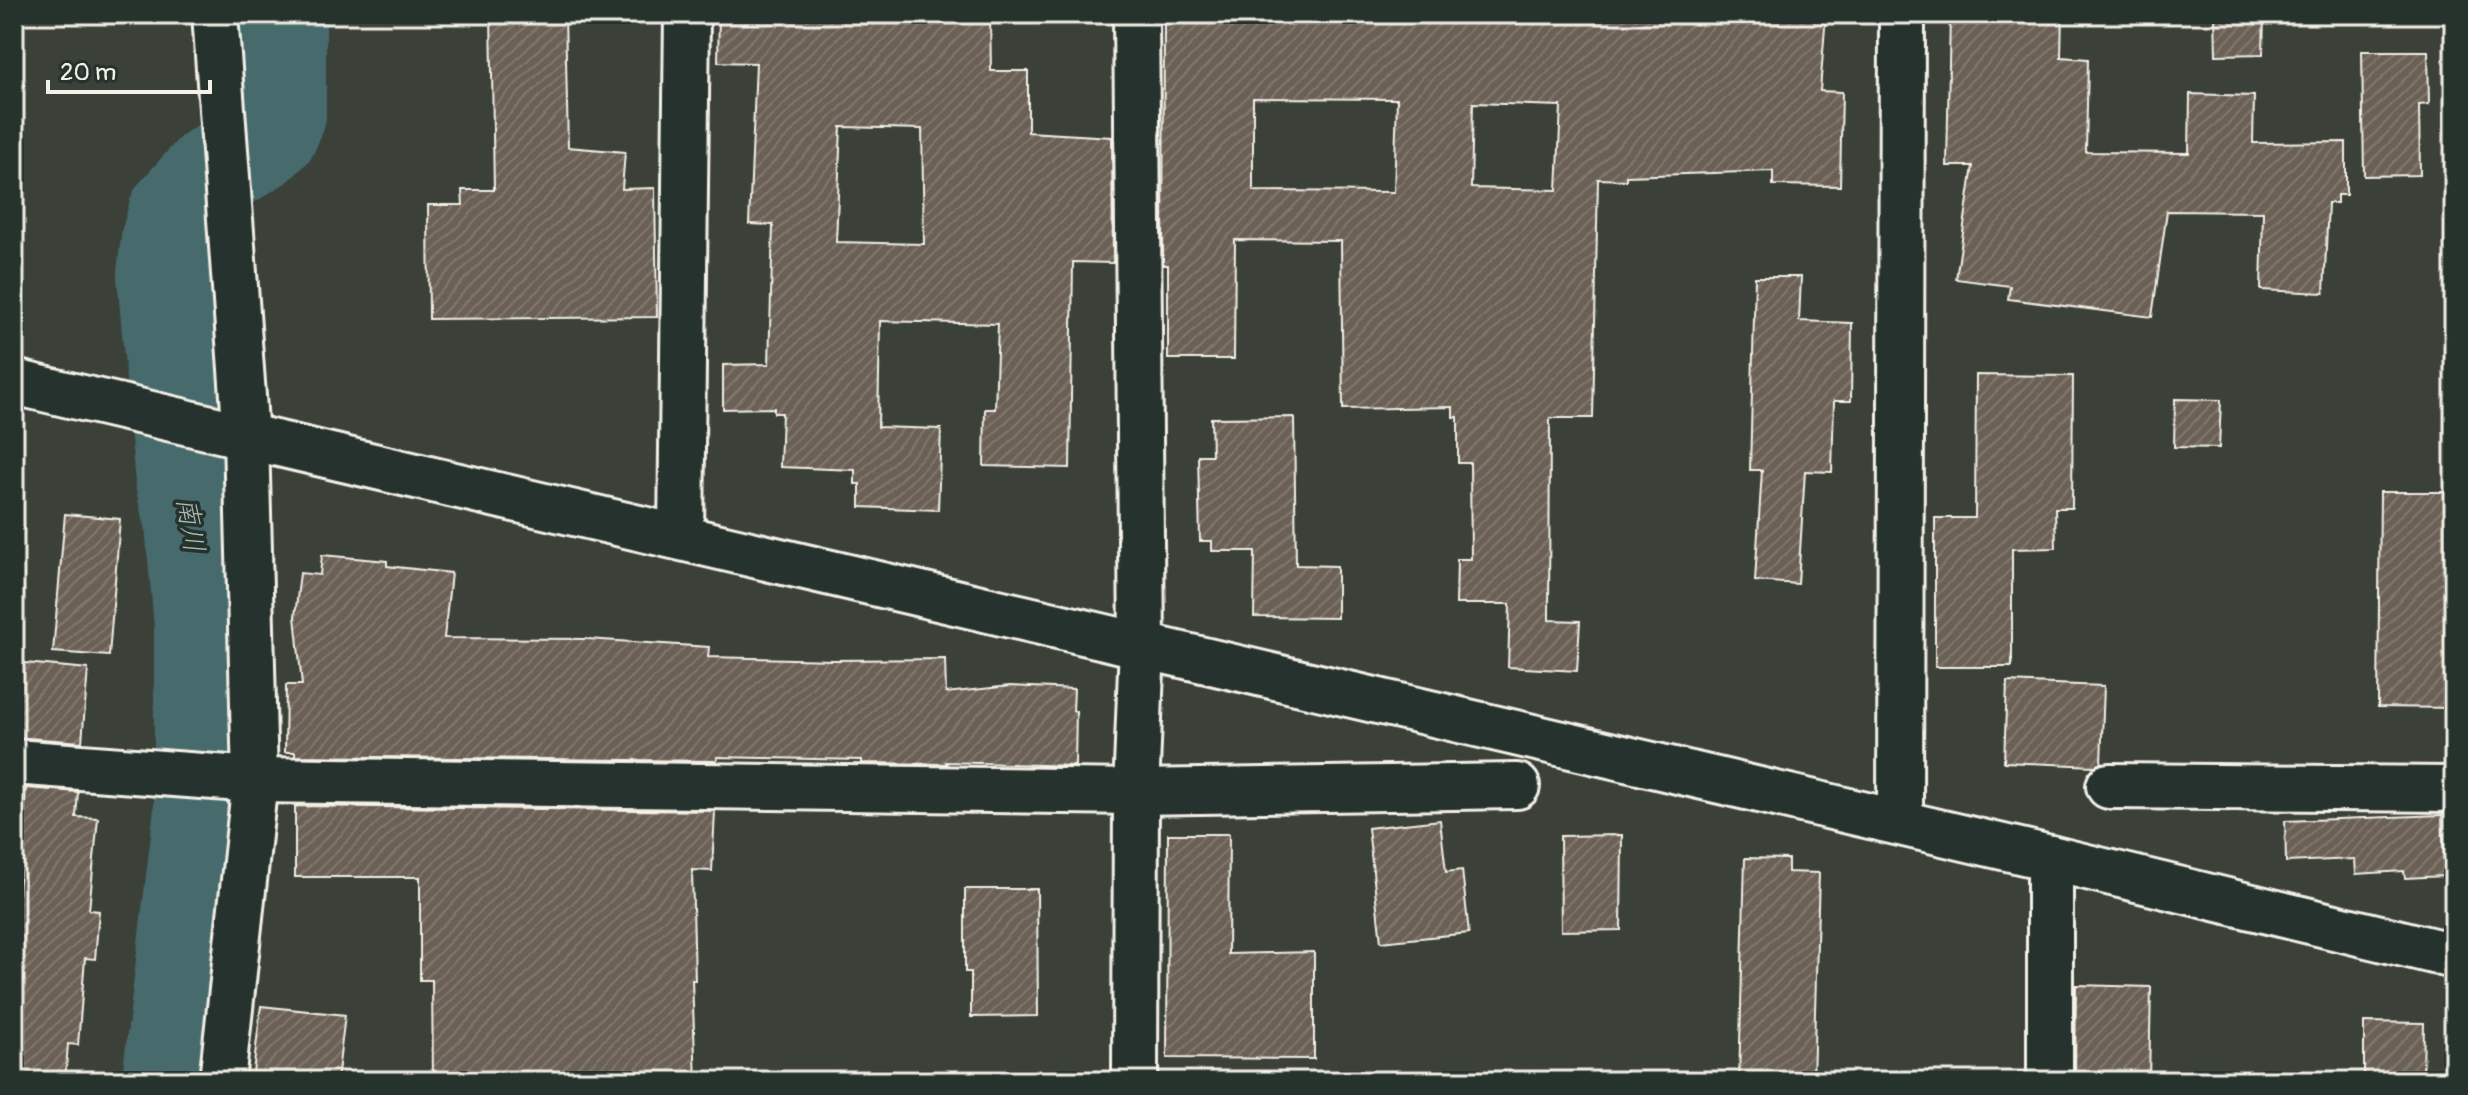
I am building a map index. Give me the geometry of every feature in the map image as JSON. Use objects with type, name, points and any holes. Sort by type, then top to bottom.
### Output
[{"type":"street","points":[[681,536],[687,14]]},
{"type":"street","points":[[1135,1081],[1136,792],[1142,645],[1136,14]]},
{"type":"street","points":[[1900,822],[1902,14]]},
{"type":"street","points":[[216,25],[246,437],[255,780],[222,1081]]},
{"type":"street","points":[[14,382],[1900,822],[2454,956]]},
{"type":"street","points":[[14,762],[255,780],[1136,792],[1517,786]]},
{"type":"street","points":[[2109,786],[2454,789]]},
{"type":"street","points":[[2050,858],[2050,1081]]},
{"type":"building","points":[[491,14],[565,14],[568,147],[625,152],[622,189],[655,188],[657,317],[429,319],[428,205],[463,205],[462,190],[494,190]]},
{"type":"building","points":[[719,14],[990,14],[991,71],[1028,71],[1028,132],[1112,137],[1113,263],[1073,262],[1070,468],[984,466],[985,409],[995,409],[998,324],[880,321],[878,427],[941,429],[938,510],[860,507],[860,484],[855,484],[855,470],[780,467],[782,413],[774,413],[774,408],[723,409],[723,365],[769,364],[773,225],[749,224],[756,63],[718,62]],"holes":[[[841,127],[922,129],[924,244],[836,242]]]},
{"type":"building","points":[[1164,14],[1826,14],[1820,91],[1842,92],[1840,186],[1773,185],[1773,171],[1598,179],[1593,418],[1550,418],[1549,620],[1580,621],[1577,671],[1508,667],[1510,604],[1456,604],[1457,559],[1471,559],[1470,463],[1458,463],[1458,417],[1453,417],[1453,407],[1343,409],[1341,241],[1235,240],[1234,359],[1168,359],[1168,265],[1163,265]],"holes":[[[1253,98],[1397,99],[1394,192],[1253,191]],[[1473,103],[1561,106],[1557,190],[1471,188]]]},
{"type":"building","points":[[1950,14],[2062,14],[2061,57],[2088,59],[2086,152],[2189,153],[2190,94],[2254,96],[2253,143],[2346,142],[2346,195],[2337,195],[2337,203],[2328,203],[2324,293],[2261,290],[2263,212],[2167,211],[2152,317],[2008,299],[2010,286],[1956,279],[1973,166],[1947,166]]},
{"type":"building","points":[[2215,14],[2264,14],[2263,54],[2216,55]]},
{"type":"building","points":[[2362,51],[2428,51],[2429,104],[2419,105],[2420,175],[2364,176]]},
{"type":"building","points":[[1755,277],[1801,277],[1799,321],[1852,323],[1851,401],[1834,401],[1832,472],[1805,471],[1798,584],[1755,581],[1762,470],[1750,470]]},
{"type":"building","points":[[1976,375],[2073,376],[2072,508],[2055,508],[2056,548],[2012,549],[2012,667],[1935,667],[1935,518],[1975,518]]},
{"type":"building","points":[[2175,399],[2221,400],[2219,448],[2174,447]]},
{"type":"building","points":[[1294,417],[1296,565],[1337,566],[1337,618],[1254,617],[1255,551],[1212,551],[1212,541],[1200,541],[1198,455],[1212,455],[1211,418]]},
{"type":"building","points":[[2380,492],[2454,492],[2454,708],[2378,707]]},
{"type":"building","points":[[65,514],[120,519],[109,656],[53,652]]},
{"type":"building","points":[[322,555],[387,561],[387,566],[451,573],[444,638],[587,639],[709,647],[708,657],[945,659],[946,693],[1010,686],[1074,689],[1075,766],[717,757],[717,761],[295,756],[295,752],[285,752],[286,685],[302,685],[295,616],[300,573],[320,575]]},
{"type":"building","points":[[14,662],[88,669],[82,742],[14,737]]},
{"type":"building","points":[[2007,682],[2104,686],[2101,763],[2095,766],[2004,762]]},
{"type":"building","points":[[26,788],[78,792],[76,817],[98,818],[89,910],[99,911],[95,959],[85,958],[78,1045],[68,1044],[65,1081],[14,1081],[14,903],[17,904]]},
{"type":"building","points":[[295,806],[715,811],[712,871],[692,870],[696,1081],[433,1081],[432,980],[420,980],[420,877],[295,877]]},
{"type":"building","points":[[2442,815],[2445,876],[2405,878],[2404,871],[2356,874],[2355,859],[2286,862],[2285,821]]},
{"type":"building","points":[[1440,820],[1446,872],[1462,870],[1469,933],[1381,942],[1368,828]]},
{"type":"building","points":[[1168,834],[1229,834],[1228,954],[1314,952],[1314,1059],[1167,1058]]},
{"type":"building","points":[[1622,835],[1621,930],[1561,931],[1560,836]]},
{"type":"building","points":[[1745,858],[1788,859],[1788,872],[1819,873],[1813,1081],[1739,1081]]},
{"type":"building","points":[[965,889],[1037,889],[1038,1016],[971,1017],[971,972],[965,972]]},
{"type":"building","points":[[2076,985],[2151,987],[2149,1081],[2075,1081]]},
{"type":"building","points":[[261,1006],[345,1015],[337,1081],[252,1081]]},
{"type":"building","points":[[2364,1022],[2424,1023],[2423,1081],[2364,1081]]},
{"type":"waterway","name":"南川","points":[[170,1081],[202,811],[202,625],[193,524],[183,481],[165,274],[176,214],[213,172],[259,143],[271,131],[278,114],[278,14]]}]
